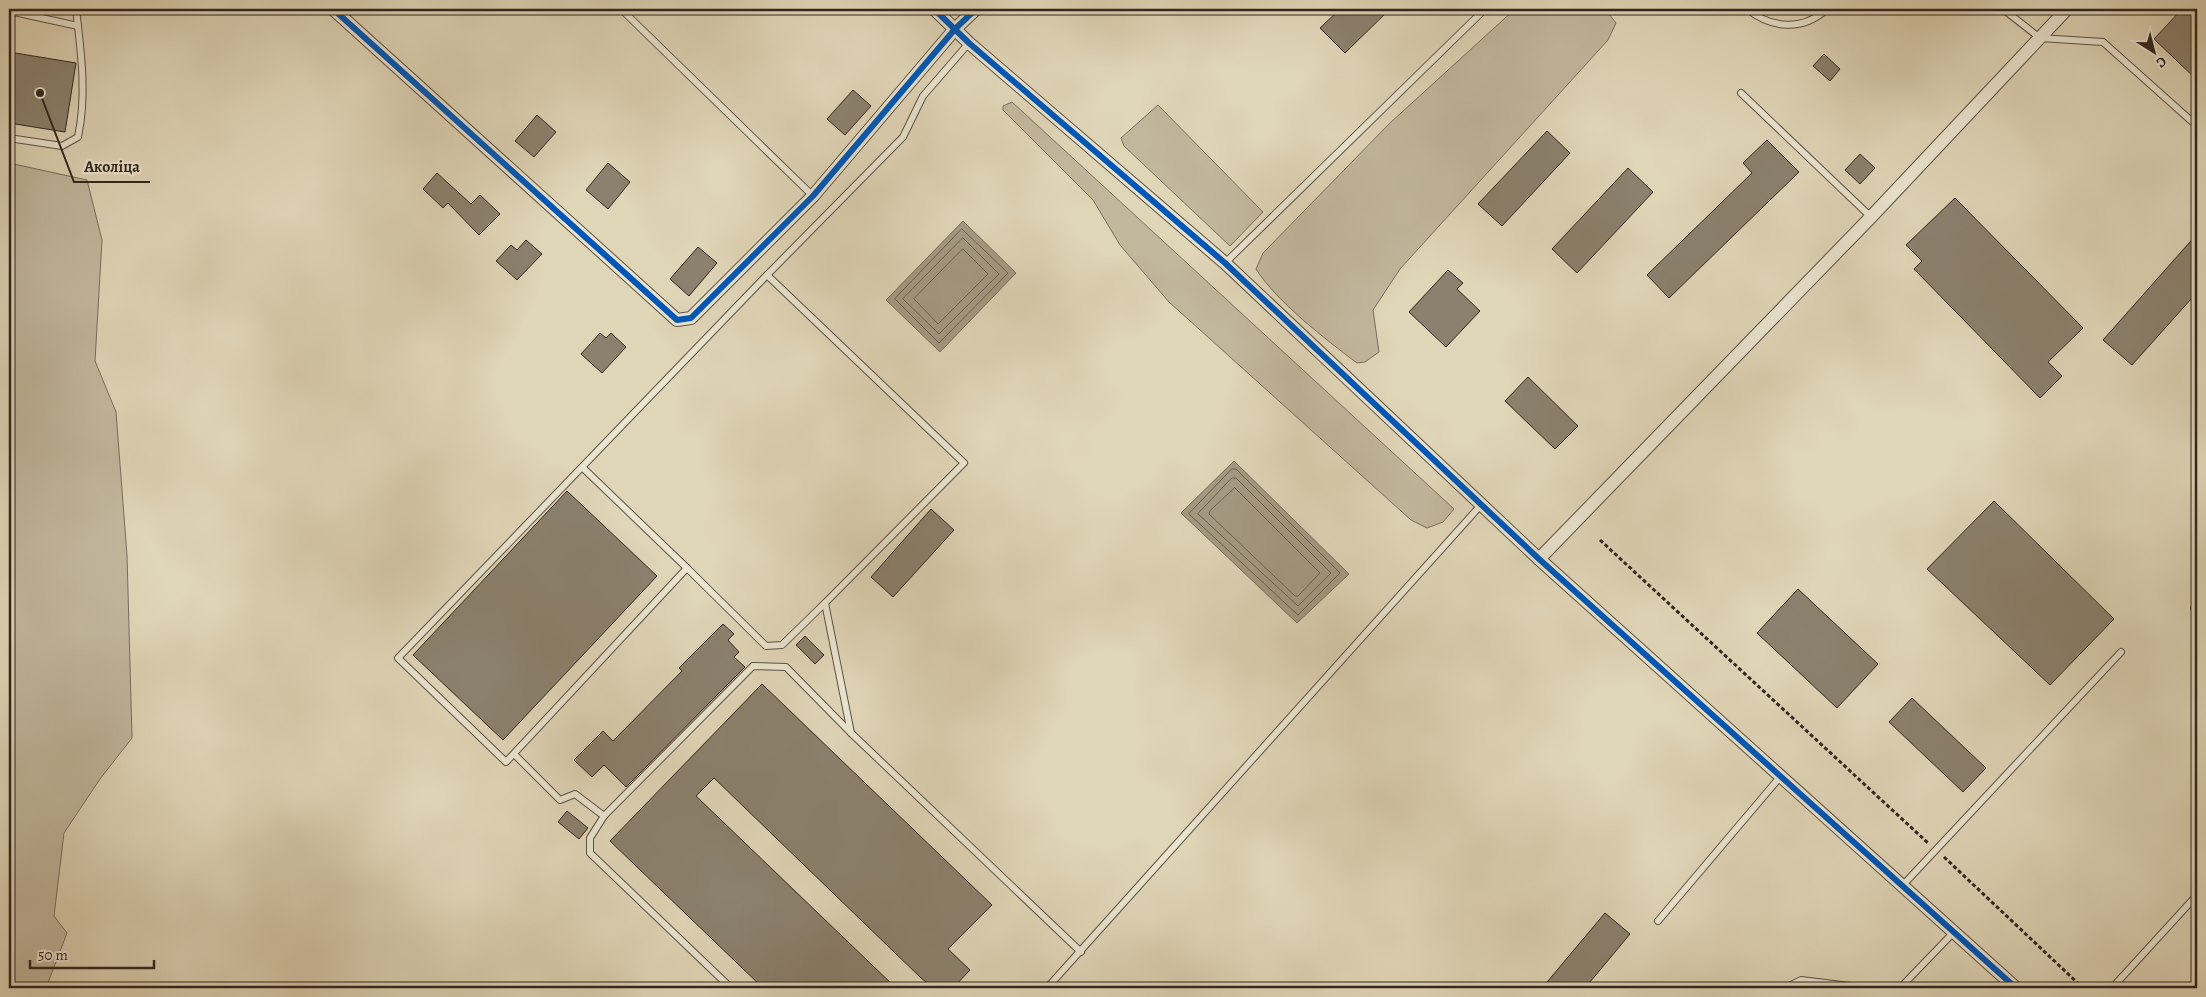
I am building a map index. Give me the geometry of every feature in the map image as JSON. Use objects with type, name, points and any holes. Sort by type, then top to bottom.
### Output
[{"type":"street","points":[[332,9],[677,320],[691,318],[813,196],[976,9]]},
{"type":"street","points":[[934,9],[969,43],[1225,263],[1539,559],[2016,988]]},
{"type":"street","points":[[1539,559],[1870,217],[2067,9]]},
{"type":"lane","points":[[14,9],[14,12],[78,26]]},
{"type":"lane","points":[[9,138],[62,146],[78,137],[82,116],[83,73],[76,9]]},
{"type":"lane","points":[[620,9],[813,196]]},
{"type":"lane","points":[[1225,263],[1426,64],[1485,9]]},
{"type":"lane","points":[[1748,9],[1772,24],[1787,26],[1804,23],[1827,9]]},
{"type":"lane","points":[[2004,9],[2040,38],[2103,42],[2197,126]]},
{"type":"lane","points":[[687,568],[515,755],[506,762],[398,658],[767,275],[903,137],[923,96],[969,43]]},
{"type":"lane","points":[[1741,93],[1870,217]]},
{"type":"lane","points":[[582,467],[766,646],[782,645],[964,463],[767,275]]},
{"type":"lane","points":[[1047,988],[1481,505]]},
{"type":"lane","points":[[825,603],[851,733]]},
{"type":"lane","points":[[2197,604],[2194,608],[2197,612]]},
{"type":"lane","points":[[1903,885],[1937,851],[2121,652]]},
{"type":"lane","points":[[730,988],[590,854],[590,838],[604,816],[753,666],[786,667],[851,733],[1081,952]]},
{"type":"lane","points":[[515,755],[560,800],[575,794],[604,816]]},
{"type":"lane","points":[[1658,921],[1780,777]]},
{"type":"lane","points":[[2112,988],[2197,895]]},
{"type":"lane","points":[[1900,988],[1954,932]]},
{"type":"lane","points":[[1785,988],[1802,980],[1866,988]]},
{"type":"path","points":[[1600,540],[2083,988]]},
{"type":"shaded area","points":[[1515,9],[1605,9],[1616,23],[1608,40],[1400,269],[1373,310],[1379,352],[1365,362],[1357,363],[1302,319],[1265,282],[1256,269],[1263,253],[1390,123]]},
{"type":"shaded area","points":[[1012,102],[1454,509],[1443,522],[1427,528],[1411,520],[1169,302],[1120,245],[1093,200],[1003,110],[1003,106]]},
{"type":"shaded area","points":[[1158,105],[1263,212],[1230,246],[1124,146],[1121,138]]},
{"type":"shaded area","points":[[9,163],[87,180],[102,240],[95,361],[116,412],[127,555],[132,738],[100,779],[64,833],[54,916],[67,933],[46,988],[9,988]]},
{"type":"water","points":[[963,221],[1016,273],[940,352],[886,300]]},
{"type":"water","points":[[1234,461],[1349,574],[1297,623],[1181,513]]},
{"type":"building","points":[[1340,9],[1390,9],[1345,53],[1320,28]]},
{"type":"building","points":[[2182,9],[2197,9],[2197,80],[2154,39]]},
{"type":"building","points":[[9,52],[76,63],[65,132],[9,123]]},
{"type":"building","points":[[1824,54],[1840,69],[1830,81],[1813,66]]},
{"type":"building","points":[[853,90],[871,106],[845,135],[827,119]]},
{"type":"building","points":[[537,115],[556,132],[534,157],[515,141]]},
{"type":"building","points":[[1547,131],[1570,153],[1502,226],[1478,204]]},
{"type":"building","points":[[1767,140],[1799,172],[1669,298],[1647,275],[1752,173],[1743,163]]},
{"type":"building","points":[[1860,154],[1875,168],[1860,184],[1845,170]]},
{"type":"building","points":[[608,163],[630,182],[608,209],[586,190]]},
{"type":"building","points":[[1628,168],[1653,192],[1577,273],[1552,249]]},
{"type":"building","points":[[437,173],[471,204],[480,195],[500,214],[479,235],[448,203],[443,208],[423,189]]},
{"type":"building","points":[[1955,198],[2083,328],[2048,362],[2062,376],[2040,398],[1914,269],[1922,261],[1906,245]]},
{"type":"building","points":[[2197,234],[2197,303],[2192,298],[2132,365],[2103,340]]},
{"type":"building","points":[[526,240],[542,254],[517,280],[496,261],[511,245],[517,250]]},
{"type":"building","points":[[698,247],[717,263],[689,296],[670,279]]},
{"type":"building","points":[[1448,270],[1463,283],[1457,289],[1480,311],[1446,347],[1409,312]]},
{"type":"building","points":[[600,333],[606,338],[611,333],[626,347],[602,373],[581,354]]},
{"type":"building","points":[[1528,377],[1578,426],[1555,449],[1505,401]]},
{"type":"building","points":[[567,491],[657,576],[503,740],[413,655]]},
{"type":"building","points":[[1994,501],[2114,619],[2050,685],[1927,569]]},
{"type":"building","points":[[931,509],[954,530],[893,597],[871,577]]},
{"type":"building","points":[[1798,589],[1878,664],[1837,708],[1757,633]]},
{"type":"building","points":[[723,624],[734,634],[728,640],[739,652],[734,657],[745,667],[626,787],[604,765],[592,777],[574,760],[603,731],[613,741],[682,671],[679,668]]},
{"type":"building","points":[[805,636],[824,655],[815,664],[796,645]]},
{"type":"building","points":[[762,684],[992,905],[948,949],[970,970],[953,988],[934,988],[921,978],[714,778],[696,796],[896,988],[763,988],[610,841]]},
{"type":"building","points":[[1912,698],[1986,768],[1963,792],[1889,722]]},
{"type":"building","points":[[567,811],[588,828],[579,839],[558,822]]},
{"type":"building","points":[[1605,913],[1630,934],[1585,988],[1542,988]]},
{"type":"cycle path","points":[[333,9],[677,320],[691,318],[813,196],[955,29],[976,9]]},
{"type":"cycle path","points":[[934,9],[969,43],[1225,263],[1539,559],[2016,988]]},
{"type":"place","name":"Аколіца","points":[[40,93]]}]
